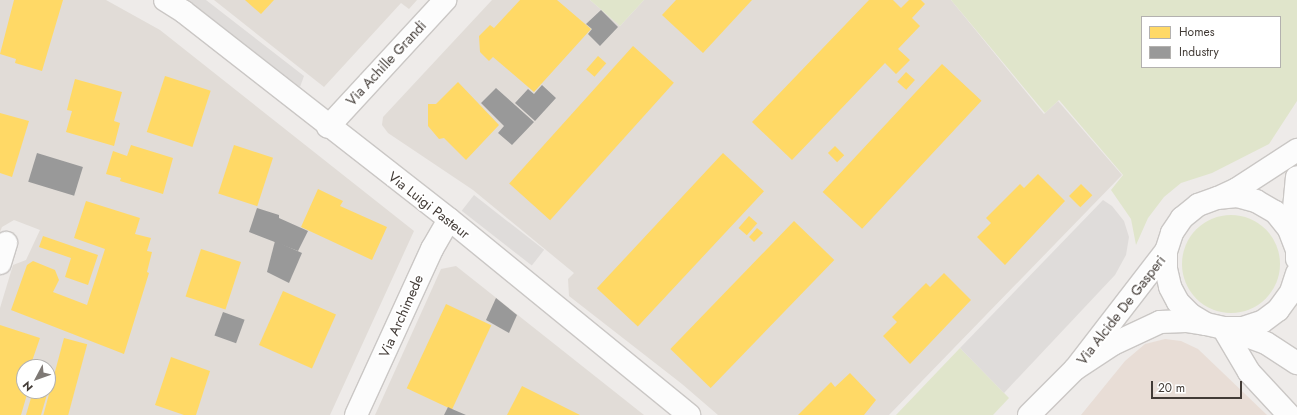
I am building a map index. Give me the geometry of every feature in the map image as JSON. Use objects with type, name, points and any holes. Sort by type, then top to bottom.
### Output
[{"type":"street","name":"Via Luigi Pasteur","points":[[165,0],[190,17],[328,127],[449,219],[689,415]]},
{"type":"street","name":"Via Achille Grandi","points":[[328,127],[445,0]]},
{"type":"street","points":[[1297,150],[1237,188],[1198,205],[1182,218],[1172,233],[1166,251],[1166,269],[1170,287],[1182,306],[1215,326],[1266,342],[1297,363]]},
{"type":"street","points":[[1297,177],[1293,219],[1297,259]]},
{"type":"street","points":[[1217,198],[1237,196],[1256,201],[1275,212],[1289,229],[1297,250]]},
{"type":"street","name":"Via Archimede","points":[[356,415],[432,249],[449,219]]},
{"type":"street","name":"Via Alcide De Gasperi","points":[[1029,415],[1075,369],[1166,251]]},
{"type":"street","points":[[1215,326],[1250,326],[1262,322],[1278,310],[1291,292],[1297,273]]},
{"type":"street","name":"Via Alcide De Gasperi","points":[[1075,369],[1113,344],[1160,322],[1186,321],[1215,326]]},
{"type":"street","points":[[1215,326],[1249,372],[1289,415]]},
{"type":"shaded area","points":[[0,0],[106,0],[160,30],[414,231],[330,415],[0,415],[0,308],[13,265],[26,260],[40,230],[14,220],[2,227],[0,232]]},
{"type":"shaded area","points":[[187,0],[206,0],[304,76],[300,87]]},
{"type":"shaded area","points":[[214,0],[417,0],[409,9],[401,3],[324,87]]},
{"type":"shaded area","points":[[492,0],[590,0],[620,26],[644,0],[951,0],[1044,114],[1058,101],[1122,175],[889,415],[718,415],[682,384],[569,296],[568,279],[574,273],[473,190],[388,133],[382,125],[383,117]]},
{"type":"shaded area","points":[[474,195],[544,250],[532,266],[462,211]]},
{"type":"shaded area","points":[[1103,200],[1112,206],[1124,221],[1129,237],[1126,255],[1115,275],[1004,393],[960,348]]},
{"type":"shaded area","points":[[456,266],[644,415],[375,415],[441,269]]},
{"type":"shaded area","points":[[1165,339],[1181,341],[1198,349],[1267,415],[1081,415],[1125,361],[1145,344]]},
{"type":"green space","points":[[590,0],[644,0],[620,26]]},
{"type":"green space","points":[[951,0],[1297,0],[1297,101],[1269,144],[1212,173],[1181,183],[1164,197],[1148,218],[1136,245],[1131,219],[1111,190],[1123,175],[1059,100],[1045,113]]},
{"type":"green space","points":[[1231,215],[1250,219],[1265,230],[1276,245],[1280,264],[1276,283],[1265,298],[1250,309],[1231,313],[1212,309],[1197,298],[1186,283],[1182,264],[1186,245],[1197,230],[1212,219]]},
{"type":"green space","points":[[960,348],[1009,398],[993,415],[896,415]]},
{"type":"building: Homes","points":[[14,0],[63,0],[42,71],[15,63],[16,59],[0,54]]},
{"type":"building: Homes","points":[[245,0],[274,0],[261,14]]},
{"type":"building: Homes","points":[[520,0],[557,0],[591,29],[534,92],[493,57],[489,61],[480,52],[479,36],[490,25],[494,28]]},
{"type":"building: Homes","points":[[676,0],[752,0],[703,53],[662,15]]},
{"type":"building: Homes","points":[[869,0],[893,0],[901,8],[909,0],[921,0],[925,4],[912,18],[920,26],[898,49],[910,60],[896,74],[885,63],[792,160],[752,122]]},
{"type":"building: Homes","points":[[633,46],[674,83],[550,220],[509,183]]},
{"type":"building: Homes","points":[[598,56],[606,63],[594,77],[586,70]]},
{"type":"building: Homes","points":[[942,64],[981,101],[862,229],[823,192]]},
{"type":"building: Homes","points":[[906,72],[915,80],[906,90],[897,82]]},
{"type":"building: Homes","points":[[165,76],[211,91],[192,147],[147,132]]},
{"type":"building: Homes","points":[[75,79],[122,92],[114,121],[120,123],[114,146],[66,132],[72,111],[67,110]]},
{"type":"building: Homes","points":[[458,82],[499,125],[466,160],[444,138],[439,139],[428,126],[428,104],[436,104]]},
{"type":"building: Homes","points":[[0,113],[29,121],[12,177],[0,173]]},
{"type":"building: Homes","points":[[131,145],[173,158],[163,194],[120,181],[121,178],[106,174],[113,151],[127,156]]},
{"type":"building: Homes","points":[[234,145],[273,158],[257,206],[218,194]]},
{"type":"building: Homes","points":[[835,146],[844,155],[837,162],[828,153]]},
{"type":"building: Homes","points":[[723,153],[764,191],[638,326],[597,288]]},
{"type":"building: Homes","points":[[1038,174],[1065,201],[1005,265],[977,237],[991,223],[986,218],[1020,184],[1024,188]]},
{"type":"building: Homes","points":[[1081,184],[1092,195],[1080,207],[1069,196]]},
{"type":"building: Homes","points":[[318,189],[343,201],[340,206],[387,227],[372,260],[301,227]]},
{"type":"building: Homes","points":[[86,201],[140,218],[135,234],[151,238],[147,251],[152,252],[147,272],[149,273],[124,354],[11,310],[27,265],[33,261],[55,270],[59,280],[53,292],[87,305],[105,249],[74,238]]},
{"type":"building: Homes","points":[[749,216],[757,223],[747,235],[739,228]]},
{"type":"building: Homes","points":[[794,221],[834,260],[711,388],[670,349]]},
{"type":"building: Homes","points":[[757,228],[763,233],[754,242],[749,237]]},
{"type":"building: Homes","points":[[43,236],[98,255],[88,285],[65,277],[71,258],[39,247]]},
{"type":"building: Homes","points":[[201,249],[241,262],[225,310],[186,297]]},
{"type":"building: Homes","points":[[944,273],[971,300],[910,364],[883,336],[897,322],[892,317],[926,283],[930,287]]},
{"type":"building: Homes","points":[[283,291],[336,315],[312,368],[259,345]]},
{"type":"building: Homes","points":[[446,304],[491,325],[452,409],[407,388]]},
{"type":"building: Homes","points":[[0,325],[40,338],[33,359],[16,359],[16,399],[26,399],[21,415],[0,415]]},
{"type":"building: Homes","points":[[64,338],[87,344],[68,415],[43,415],[48,399],[56,399],[56,368]]},
{"type":"building: Homes","points":[[171,357],[210,371],[196,415],[184,415],[155,405]]},
{"type":"building: Homes","points":[[850,373],[876,400],[864,415],[798,415],[831,382],[835,387]]},
{"type":"building: Homes","points":[[522,386],[580,415],[507,415]]},
{"type":"building: Homes","points":[[31,399],[46,399],[41,415],[26,415]]},
{"type":"building: Industry","points":[[601,10],[618,27],[600,46],[588,34],[592,29],[586,24]]},
{"type":"building: Industry","points":[[542,85],[556,98],[535,121],[515,103],[528,89],[534,94]]},
{"type":"building: Industry","points":[[496,88],[534,122],[512,145],[498,133],[504,126],[481,103]]},
{"type":"building: Industry","points":[[37,153],[83,167],[74,196],[28,182]]},
{"type":"building: Industry","points":[[257,208],[279,215],[279,218],[308,231],[298,251],[249,232]]},
{"type":"building: Industry","points":[[275,241],[302,253],[289,283],[267,272]]},
{"type":"building: Industry","points":[[496,298],[517,315],[509,333],[486,320]]},
{"type":"building: Industry","points":[[223,312],[245,320],[236,343],[214,335]]},
{"type":"building: Industry","points":[[448,407],[452,409],[466,415],[444,415]]}]
